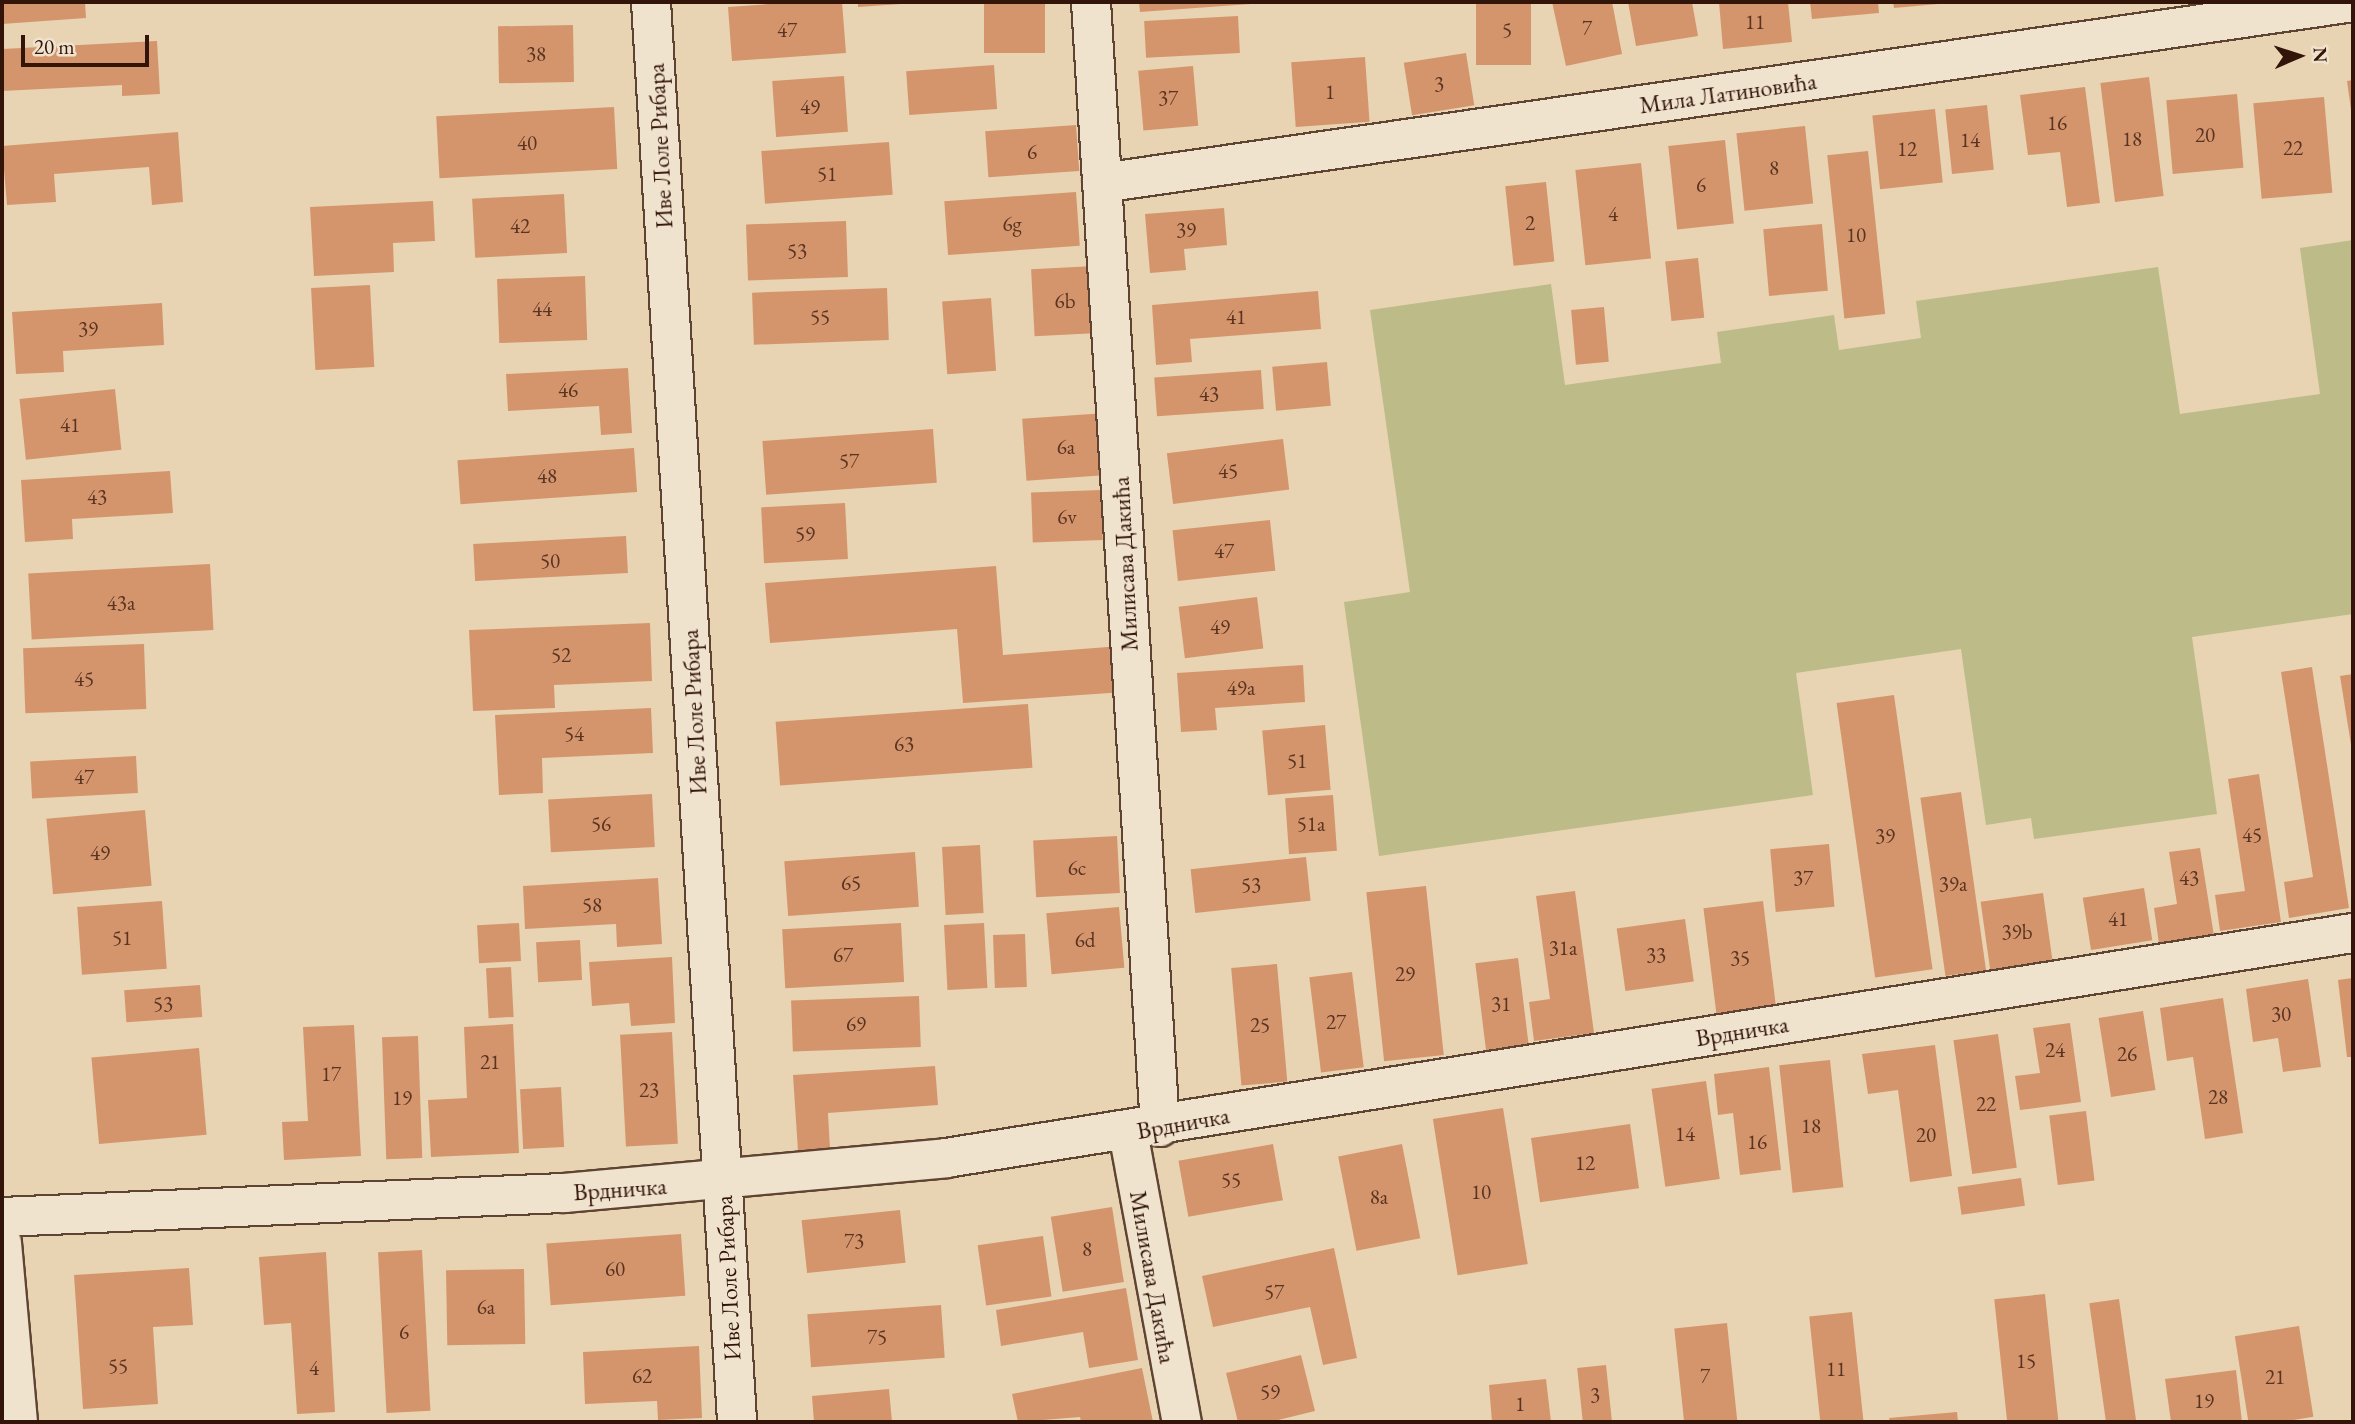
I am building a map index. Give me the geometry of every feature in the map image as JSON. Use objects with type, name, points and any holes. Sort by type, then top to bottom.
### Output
[{"type":"street","name":"Иве Лоле Рибара","points":[[651,2],[737,1422]]},
{"type":"street","name":"Милисава Дакића","points":[[1091,2],[1102,183],[1144,1129],[1182,1422]]},
{"type":"street","name":"Мила Латиновића","points":[[1102,183],[2353,2]]},
{"type":"street","name":"Врдничка","points":[[2,1217],[538,1194],[722,1181],[946,1158],[1144,1129],[2353,933]]},
{"type":"street","points":[[2,1243],[18,1422]]},
{"type":"shaded area","points":[[2353,240],[2353,614],[2192,637],[2217,814],[2034,839],[2031,818],[1986,825],[1961,649],[1796,673],[1813,795],[1379,856],[1344,602],[1410,592],[1370,310],[1551,284],[1565,385],[1721,363],[1717,332],[1834,315],[1839,350],[1921,338],[1916,301],[2158,267],[2180,414],[2320,394],[2300,248]]},
{"type":"building","points":[[2,2],[85,2],[86,18],[2,24]]},
{"type":"building","points":[[842,2],[846,53],[732,61],[728,7]]},
{"type":"building","points":[[858,2],[901,2],[901,4],[858,7]]},
{"type":"building","points":[[984,2],[1045,2],[1045,53],[984,53]]},
{"type":"building","points":[[1139,2],[1251,2],[1251,4],[1140,12]]},
{"type":"building","points":[[1476,2],[1531,2],[1531,65],[1476,65]]},
{"type":"building","points":[[1552,2],[1612,2],[1622,54],[1566,66]]},
{"type":"building","points":[[1628,2],[1692,2],[1698,36],[1636,46]]},
{"type":"building","points":[[1719,2],[1788,2],[1792,42],[1723,49]]},
{"type":"building","points":[[1810,2],[1878,2],[1879,13],[1812,19]]},
{"type":"building","points":[[1893,2],[1938,2],[1938,4],[1894,8]]},
{"type":"building","points":[[1238,16],[1240,53],[1146,58],[1144,21]]},
{"type":"building","points":[[573,25],[574,82],[499,83],[498,26]]},
{"type":"building","points":[[157,41],[160,94],[122,96],[122,85],[2,91],[2,49]]},
{"type":"building","points":[[1466,53],[1474,105],[1412,115],[1404,63]]},
{"type":"building","points":[[1365,57],[1370,122],[1296,127],[1291,62]]},
{"type":"building","points":[[994,65],[997,109],[909,115],[906,71]]},
{"type":"building","points":[[1193,66],[1198,126],[1143,131],[1138,71]]},
{"type":"building","points":[[844,76],[848,132],[776,137],[772,81]]},
{"type":"building","points":[[2149,77],[2164,196],[2115,202],[2100,83]]},
{"type":"building","points":[[2353,80],[2353,116],[2352,117],[2347,81]]},
{"type":"building","points":[[2085,87],[2100,203],[2067,207],[2060,152],[2028,155],[2020,95]]},
{"type":"building","points":[[2237,94],[2243,168],[2173,174],[2166,100]]},
{"type":"building","points":[[2324,97],[2332,193],[2262,199],[2253,103]]},
{"type":"building","points":[[1987,105],[1994,170],[1952,174],[1945,109]]},
{"type":"building","points":[[614,107],[617,169],[439,178],[436,116]]},
{"type":"building","points":[[1935,109],[1943,183],[1880,189],[1872,116]]},
{"type":"building","points":[[1076,125],[1079,171],[988,177],[985,131]]},
{"type":"building","points":[[1805,126],[1813,204],[1745,211],[1736,133]]},
{"type":"building","points":[[178,132],[183,202],[152,205],[149,167],[54,174],[56,202],[7,205],[2,146]]},
{"type":"building","points":[[1725,140],[1734,224],[1677,229],[1668,146]]},
{"type":"building","points":[[889,142],[893,195],[765,204],[761,151]]},
{"type":"building","points":[[1868,151],[1885,314],[1844,318],[1827,155]]},
{"type":"building","points":[[1641,163],[1651,258],[1585,265],[1575,170]]},
{"type":"building","points":[[1546,182],[1554,262],[1514,266],[1505,186]]},
{"type":"building","points":[[1076,192],[1080,246],[948,255],[944,201]]},
{"type":"building","points":[[564,194],[567,253],[475,258],[472,199]]},
{"type":"building","points":[[433,201],[435,241],[393,243],[394,272],[314,276],[310,207]]},
{"type":"building","points":[[1224,208],[1227,245],[1184,249],[1186,270],[1150,273],[1145,214]]},
{"type":"building","points":[[846,221],[848,277],[748,280],[746,224]]},
{"type":"building","points":[[1822,224],[1828,291],[1769,296],[1763,229]]},
{"type":"building","points":[[1698,258],[1704,318],[1671,321],[1665,261]]},
{"type":"building","points":[[1095,266],[1099,333],[1035,336],[1031,269]]},
{"type":"building","points":[[585,276],[587,340],[499,343],[497,279]]},
{"type":"building","points":[[370,285],[374,367],[315,370],[311,288]]},
{"type":"building","points":[[887,288],[889,340],[754,345],[752,293]]},
{"type":"building","points":[[1318,291],[1321,329],[1190,339],[1192,362],[1156,365],[1152,305]]},
{"type":"building","points":[[991,298],[996,371],[947,374],[942,301]]},
{"type":"building","points":[[162,303],[164,345],[63,351],[64,372],[16,374],[12,312]]},
{"type":"building","points":[[1604,307],[1609,362],[1576,365],[1571,310]]},
{"type":"building","points":[[1327,362],[1331,406],[1276,411],[1272,367]]},
{"type":"building","points":[[628,368],[632,433],[601,435],[599,406],[508,411],[506,374]]},
{"type":"building","points":[[1261,370],[1264,409],[1157,416],[1154,377]]},
{"type":"building","points":[[115,389],[121,450],[26,460],[20,399]]},
{"type":"building","points":[[1106,413],[1110,475],[1027,481],[1022,419]]},
{"type":"building","points":[[933,429],[937,483],[766,495],[762,441]]},
{"type":"building","points":[[1283,439],[1289,490],[1173,504],[1167,453]]},
{"type":"building","points":[[634,448],[637,492],[461,504],[457,460]]},
{"type":"building","points":[[170,471],[173,513],[72,519],[73,539],[25,542],[21,480]]},
{"type":"building","points":[[1101,490],[1103,540],[1033,542],[1031,492]]},
{"type":"building","points":[[845,503],[848,559],[764,563],[761,507]]},
{"type":"building","points":[[1270,520],[1275,571],[1178,581],[1173,530]]},
{"type":"building","points":[[626,536],[628,573],[475,581],[473,544]]},
{"type":"building","points":[[210,564],[213,630],[32,639],[28,574]]},
{"type":"building","points":[[996,566],[1003,655],[1121,646],[1124,692],[963,703],[957,629],[770,643],[765,583]]},
{"type":"building","points":[[1257,597],[1263,649],[1185,658],[1179,607]]},
{"type":"building","points":[[650,623],[652,681],[554,685],[555,708],[473,711],[469,630]]},
{"type":"building","points":[[144,644],[146,709],[25,713],[23,648]]},
{"type":"building","points":[[1303,665],[1305,702],[1215,708],[1217,730],[1181,732],[1177,673]]},
{"type":"building","points":[[2312,667],[2349,908],[2289,918],[2284,882],[2313,877],[2281,672]]},
{"type":"building","points":[[2353,674],[2353,751],[2352,751],[2340,676]]},
{"type":"building","points":[[1894,695],[1933,969],[1875,977],[1837,703]]},
{"type":"building","points":[[1028,704],[1032,768],[780,785],[776,722]]},
{"type":"building","points":[[651,708],[653,753],[542,758],[543,793],[499,795],[495,715]]},
{"type":"building","points":[[1325,725],[1331,790],[1268,795],[1262,730]]},
{"type":"building","points":[[136,756],[138,793],[32,798],[30,762]]},
{"type":"building","points":[[2259,774],[2281,922],[2220,931],[2215,895],[2245,891],[2228,779]]},
{"type":"building","points":[[1961,792],[1986,970],[1945,976],[1920,798]]},
{"type":"building","points":[[652,794],[655,847],[551,852],[548,799]]},
{"type":"building","points":[[1333,795],[1337,851],[1289,854],[1285,798]]},
{"type":"building","points":[[145,810],[152,886],[53,894],[46,819]]},
{"type":"building","points":[[1117,836],[1120,893],[1036,897],[1033,840]]},
{"type":"building","points":[[1829,844],[1834,907],[1776,912],[1770,849]]},
{"type":"building","points":[[980,845],[984,913],[946,915],[942,847]]},
{"type":"building","points":[[2200,848],[2214,936],[2159,944],[2154,908],[2177,904],[2169,852]]},
{"type":"building","points":[[915,852],[919,907],[788,916],[784,861]]},
{"type":"building","points":[[1306,857],[1311,901],[1195,913],[1191,869]]},
{"type":"building","points":[[658,878],[662,944],[617,947],[616,924],[525,929],[523,886]]},
{"type":"building","points":[[1426,886],[1444,1055],[1384,1061],[1366,892]]},
{"type":"building","points":[[2144,888],[2152,940],[2091,950],[2083,898]]},
{"type":"building","points":[[1575,891],[1594,1033],[1534,1041],[1529,1002],[1550,999],[1536,896]]},
{"type":"building","points":[[2043,893],[2053,962],[1990,971],[1981,902]]},
{"type":"building","points":[[162,901],[167,969],[82,975],[77,907]]},
{"type":"building","points":[[1763,901],[1776,1008],[1717,1016],[1703,908]]},
{"type":"building","points":[[1119,907],[1124,968],[1052,974],[1046,913]]},
{"type":"building","points":[[1685,919],[1694,981],[1625,991],[1617,929]]},
{"type":"building","points":[[519,923],[521,961],[479,963],[477,925]]},
{"type":"building","points":[[901,923],[904,982],[785,988],[782,929]]},
{"type":"building","points":[[984,923],[987,988],[947,990],[944,925]]},
{"type":"building","points":[[1025,934],[1027,987],[995,988],[993,935]]},
{"type":"building","points":[[580,940],[582,980],[538,982],[536,942]]},
{"type":"building","points":[[672,957],[675,1023],[631,1026],[629,1003],[592,1006],[589,962]]},
{"type":"building","points":[[1518,958],[1529,1045],[1486,1051],[1475,963]]},
{"type":"building","points":[[1277,964],[1287,1082],[1241,1086],[1231,968]]},
{"type":"building","points":[[511,967],[514,1017],[489,1018],[486,968]]},
{"type":"building","points":[[1352,972],[1364,1067],[1321,1073],[1309,977]]},
{"type":"building","points":[[2353,978],[2353,1057],[2347,1057],[2338,980]]},
{"type":"building","points":[[2308,979],[2321,1067],[2283,1072],[2278,1038],[2253,1042],[2246,989]]},
{"type":"building","points":[[200,985],[202,1017],[126,1022],[124,990]]},
{"type":"building","points":[[919,996],[921,1047],[793,1051],[791,1000]]},
{"type":"building","points":[[2223,998],[2243,1133],[2205,1139],[2193,1057],[2167,1061],[2160,1008]]},
{"type":"building","points":[[2143,1011],[2156,1090],[2111,1097],[2099,1018]]},
{"type":"building","points":[[2070,1023],[2081,1102],[2020,1110],[2015,1076],[2040,1073],[2033,1028]]},
{"type":"building","points":[[513,1024],[519,1153],[431,1157],[428,1100],[467,1098],[464,1027]]},
{"type":"building","points":[[354,1025],[361,1156],[284,1160],[282,1122],[308,1121],[303,1027]]},
{"type":"building","points":[[672,1032],[678,1144],[626,1147],[620,1035]]},
{"type":"building","points":[[1998,1034],[2017,1168],[1972,1174],[1953,1040]]},
{"type":"building","points":[[418,1036],[422,1158],[386,1159],[382,1037]]},
{"type":"building","points":[[1935,1045],[1952,1176],[1910,1182],[1898,1090],[1868,1094],[1862,1054]]},
{"type":"building","points":[[199,1048],[207,1135],[99,1144],[91,1057]]},
{"type":"building","points":[[1830,1060],[1843,1187],[1793,1193],[1779,1065]]},
{"type":"building","points":[[935,1066],[938,1105],[828,1113],[830,1149],[798,1151],[793,1075]]},
{"type":"building","points":[[1769,1067],[1781,1170],[1740,1175],[1733,1113],[1718,1115],[1714,1074]]},
{"type":"building","points":[[1706,1081],[1720,1179],[1665,1187],[1652,1089]]},
{"type":"building","points":[[561,1087],[564,1147],[523,1149],[520,1089]]},
{"type":"building","points":[[1503,1108],[1528,1264],[1458,1275],[1433,1119]]},
{"type":"building","points":[[2086,1111],[2095,1180],[2058,1185],[2049,1116]]},
{"type":"building","points":[[1630,1124],[1639,1188],[1540,1202],[1531,1138]]},
{"type":"building","points":[[1273,1144],[1283,1200],[1188,1217],[1178,1161]]},
{"type":"building","points":[[1402,1144],[1420,1238],[1357,1251],[1338,1156]]},
{"type":"building","points":[[2021,1178],[2025,1206],[1962,1215],[1958,1187]]},
{"type":"building","points":[[1112,1207],[1124,1282],[1063,1292],[1051,1217]]},
{"type":"building","points":[[900,1210],[906,1263],[807,1273],[802,1220]]},
{"type":"building","points":[[681,1234],[685,1296],[551,1305],[546,1243]]},
{"type":"building","points":[[1043,1236],[1051,1296],[986,1306],[978,1245]]},
{"type":"building","points":[[1334,1248],[1357,1358],[1323,1365],[1310,1307],[1213,1327],[1202,1276]]},
{"type":"building","points":[[422,1250],[430,1411],[386,1413],[378,1252]]},
{"type":"building","points":[[326,1252],[335,1412],[297,1414],[291,1323],[264,1325],[259,1257]]},
{"type":"building","points":[[189,1268],[193,1325],[153,1327],[158,1404],[83,1409],[74,1275]]},
{"type":"building","points":[[524,1269],[525,1344],[447,1345],[446,1270]]},
{"type":"building","points":[[1126,1288],[1138,1360],[1089,1368],[1083,1332],[1001,1346],[996,1310]]},
{"type":"building","points":[[2045,1294],[2058,1422],[2007,1422],[1994,1299]]},
{"type":"building","points":[[2119,1299],[2136,1422],[2106,1422],[2089,1303]]},
{"type":"building","points":[[941,1305],[945,1358],[811,1367],[807,1314]]},
{"type":"building","points":[[1852,1312],[1864,1422],[1820,1422],[1809,1316]]},
{"type":"building","points":[[1727,1323],[1737,1422],[1684,1422],[1674,1329]]},
{"type":"building","points":[[2299,1326],[2313,1417],[2281,1422],[2248,1422],[2235,1336]]},
{"type":"building","points":[[699,1346],[702,1418],[658,1420],[657,1401],[585,1404],[583,1352]]},
{"type":"building","points":[[1301,1355],[1315,1411],[1270,1422],[1238,1422],[1226,1373]]},
{"type":"building","points":[[1606,1365],[1612,1422],[1583,1422],[1577,1368]]},
{"type":"building","points":[[1142,1368],[1153,1422],[1081,1422],[1080,1417],[1018,1422],[1012,1394]]},
{"type":"building","points":[[2236,1370],[2242,1422],[2171,1422],[2165,1379]]},
{"type":"building","points":[[1546,1379],[1551,1422],[1492,1422],[1489,1385]]},
{"type":"building","points":[[889,1389],[892,1422],[814,1422],[812,1396]]},
{"type":"building","points":[[1957,1412],[1958,1422],[1890,1422],[1889,1418]]}]
